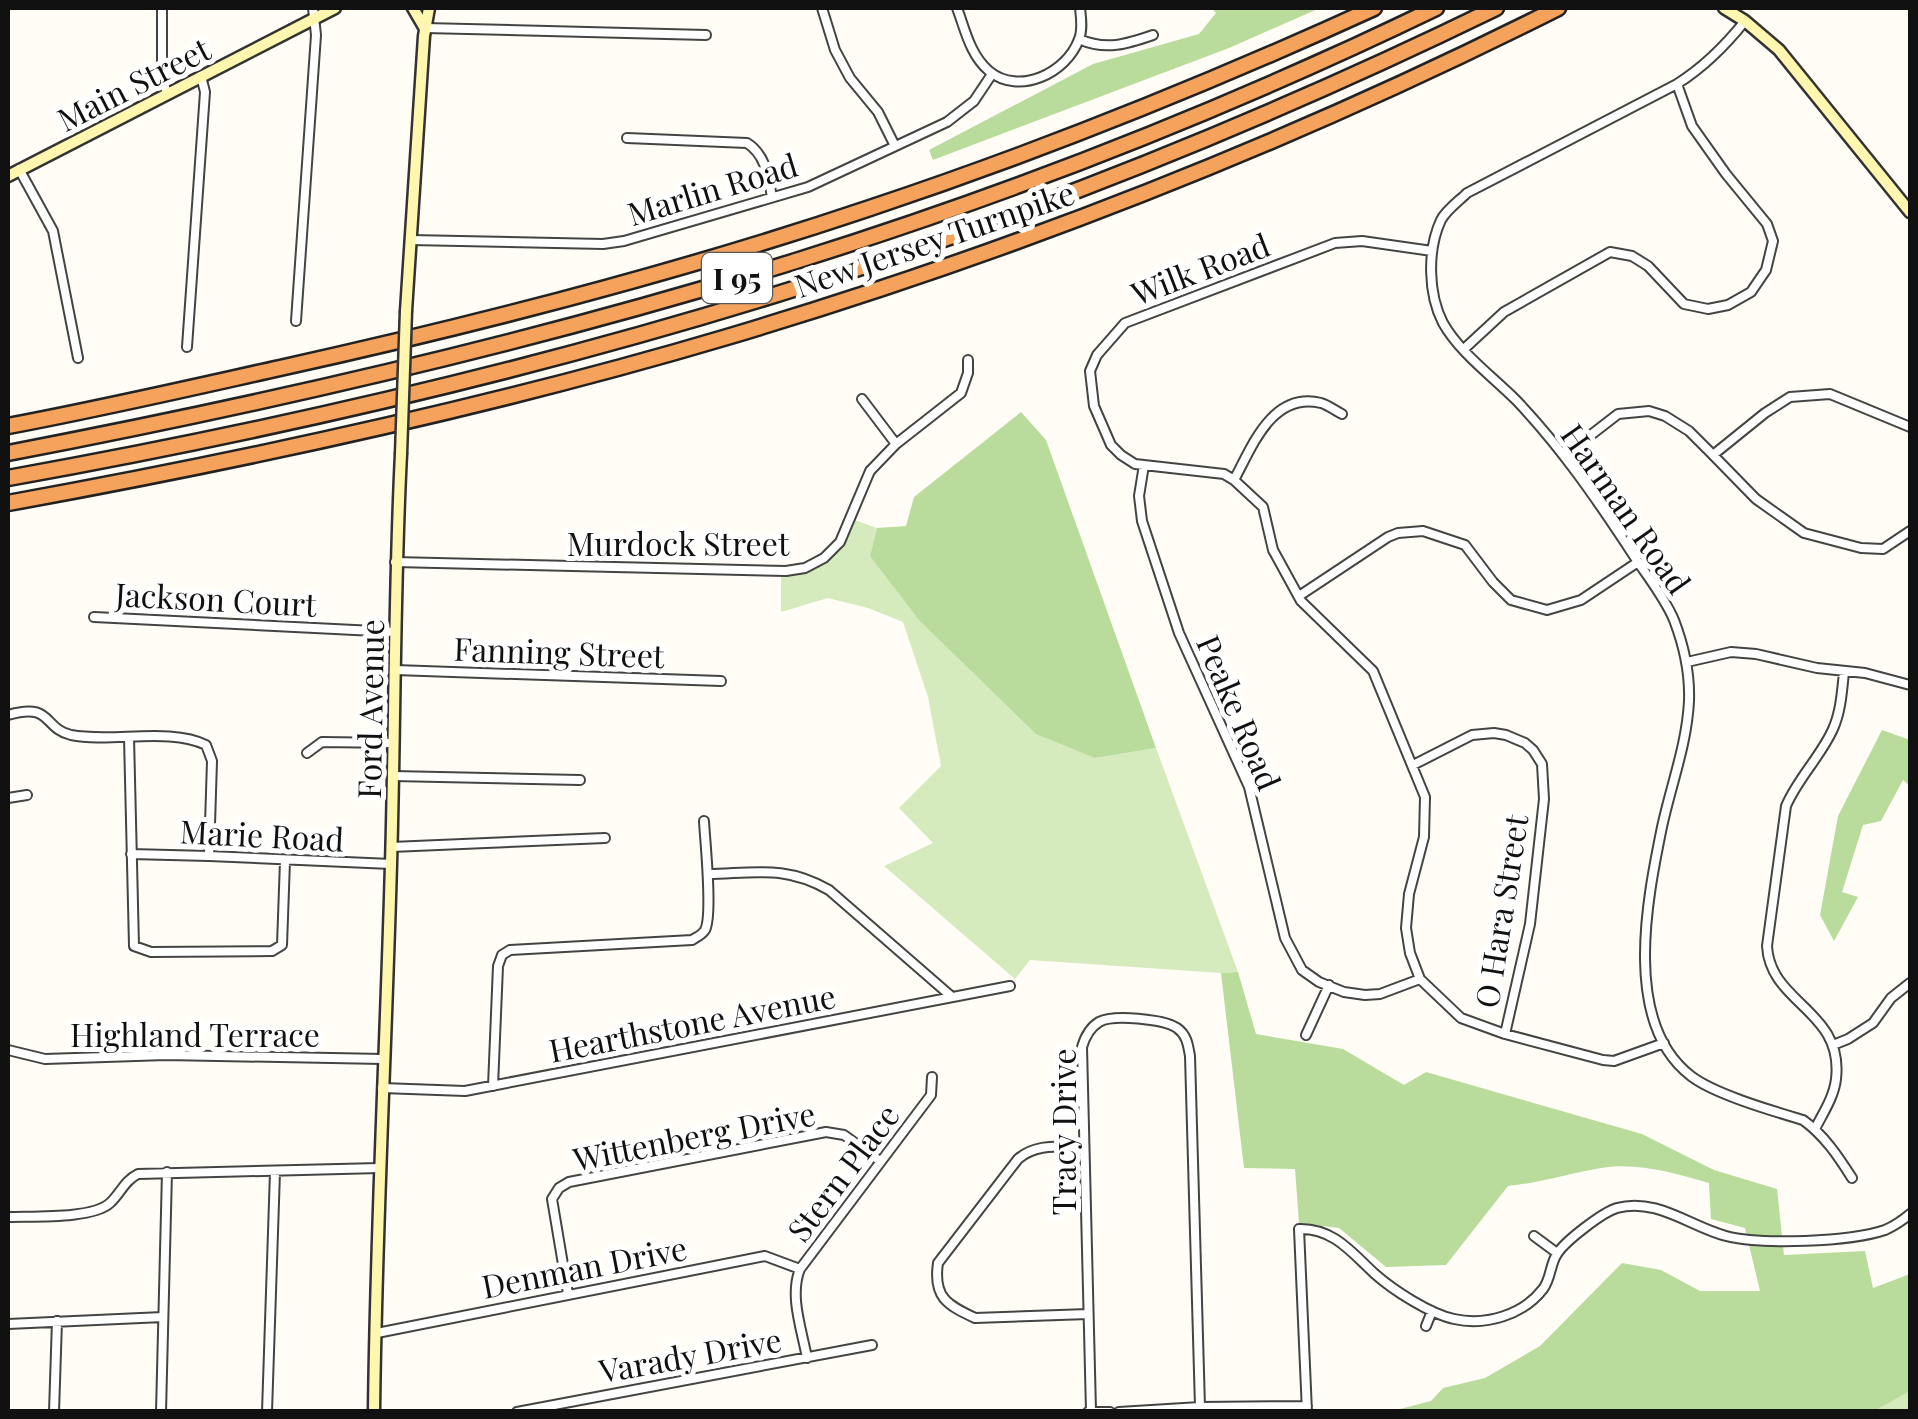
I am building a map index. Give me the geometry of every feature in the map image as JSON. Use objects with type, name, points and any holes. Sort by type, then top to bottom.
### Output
[{"type":"highway","name":"New Jersey Turnpike","points":[[8,426],[433,333],[772,240],[952,180],[1129,114],[1374,8]]},
{"type":"highway","name":"New Jersey Turnpike","points":[[8,452],[180,418],[441,358],[633,309],[798,260],[965,204],[1138,138],[1436,8]]},
{"type":"highway","name":"New Jersey Turnpike","points":[[8,478],[431,388],[647,332],[805,285],[988,223],[1147,162],[1322,89],[1496,8]]},
{"type":"highway","name":"New Jersey Turnpike","points":[[8,503],[270,451],[506,398],[819,309],[1056,227],[1233,156],[1558,8]]},
{"type":"street","points":[[162,8],[162,76],[167,94]]},
{"type":"street","name":"Main Street","points":[[8,176],[313,13],[336,8]]},
{"type":"street","points":[[414,8],[425,28],[706,35]]},
{"type":"street","name":"Ford Avenue","points":[[374,1412],[394,776],[395,562],[410,240],[425,28],[430,8]]},
{"type":"street","points":[[822,8],[835,50],[850,78],[878,112],[895,146]]},
{"type":"street","points":[[957,8],[973,52],[992,74],[1014,81],[1039,79],[1067,60],[1080,40],[1080,8]]},
{"type":"street","points":[[1724,8],[1745,21],[1788,60],[1910,212]]},
{"type":"street","points":[[296,321],[316,36],[313,13]]},
{"type":"street","name":"Harman Road","points":[[1745,21],[1719,52],[1677,84],[1467,193],[1442,218],[1432,250],[1432,293],[1444,323],[1464,349],[1565,455],[1673,616],[1689,687],[1686,729],[1662,829],[1645,935],[1646,992],[1664,1043],[1678,1065],[1700,1083],[1803,1120],[1838,1156],[1852,1178]]},
{"type":"street","points":[[1080,40],[1105,47],[1126,45],[1154,35]]},
{"type":"street","name":"Marlin Road","points":[[410,240],[603,244],[624,241],[808,187],[947,122],[974,101],[992,74]]},
{"type":"street","points":[[187,347],[205,92],[201,76]]},
{"type":"street","points":[[1464,349],[1504,312],[1610,252],[1632,256],[1648,266],[1684,304],[1708,310],[1728,306],[1751,292],[1766,270],[1773,242],[1767,224],[1692,126],[1677,84]]},
{"type":"street","points":[[627,138],[747,143],[764,162],[772,198]]},
{"type":"street","points":[[19,170],[53,231],[78,358]]},
{"type":"street","name":"Wilk Road","points":[[1144,465],[1128,461],[1114,449],[1094,406],[1090,371],[1097,355],[1125,323],[1335,243],[1432,250]]},
{"type":"street","name":"Murdock Street","points":[[395,562],[786,572],[805,568],[824,558],[840,542],[870,471],[896,444],[962,393],[968,360]]},
{"type":"street","points":[[1712,454],[1790,398],[1830,394],[1910,428]]},
{"type":"street","points":[[862,399],[896,444]]},
{"type":"street","points":[[1234,480],[1265,423],[1282,410],[1299,402],[1322,403],[1342,414]]},
{"type":"street","points":[[1565,455],[1618,414],[1649,411],[1689,431],[1756,499],[1804,532],[1861,548],[1883,549],[1910,531]]},
{"type":"street","points":[[1144,465],[1224,474],[1234,480],[1262,507],[1273,550],[1299,596],[1373,671],[1425,798],[1424,837],[1409,894],[1406,928],[1420,979],[1461,1018],[1505,1034],[1614,1061],[1664,1043]]},
{"type":"street","name":"Peake Road","points":[[1144,465],[1139,496],[1142,521],[1179,633],[1249,787],[1284,938],[1302,970],[1328,985]]},
{"type":"street","points":[[1299,596],[1388,537],[1423,530],[1466,545],[1511,600],[1546,610],[1581,600],[1638,562]]},
{"type":"street","name":"Jackson Court","points":[[94,617],[395,632]]},
{"type":"street","points":[[1686,662],[1731,652],[1756,654],[1910,685]]},
{"type":"street","name":"Fanning Street","points":[[395,670],[721,681]]},
{"type":"street","points":[[1815,1129],[1836,1078],[1833,1045],[1822,1023],[1775,976],[1768,946],[1786,806],[1802,774],[1834,728],[1844,672]]},
{"type":"street","points":[[8,715],[25,710],[38,713],[70,735],[197,740],[206,745],[212,762],[209,856]]},
{"type":"street","name":"O Hara Street","points":[[1412,765],[1472,736],[1494,733],[1525,743],[1542,764],[1544,799],[1530,924],[1505,1034]]},
{"type":"street","points":[[129,737],[134,946],[151,952],[278,949],[282,945],[285,861]]},
{"type":"street","points":[[308,753],[322,742],[394,743]]},
{"type":"street","points":[[394,776],[580,780]]},
{"type":"street","points":[[8,798],[27,795]]},
{"type":"street","points":[[492,1086],[498,966],[502,955],[510,950],[692,940],[702,934],[707,925],[708,874],[704,821]]},
{"type":"street","points":[[391,847],[605,838]]},
{"type":"street","name":"Marie Road","points":[[131,854],[391,864]]},
{"type":"street","points":[[708,874],[782,872],[810,879],[829,890],[952,997]]},
{"type":"street","points":[[1306,1035],[1328,985],[1365,995],[1380,994],[1420,979]]},
{"type":"street","points":[[1833,1045],[1873,1023],[1891,998],[1910,983]]},
{"type":"street","name":"Hearthstone Avenue","points":[[382,1088],[465,1091],[1010,986]]},
{"type":"street","name":"Tracy Drive","points":[[1090,1411],[1082,1047],[1086,1034],[1096,1023],[1109,1018],[1167,1024],[1180,1030],[1188,1041],[1200,1407]]},
{"type":"street","name":"Highland Terrace","points":[[8,1050],[46,1058],[166,1055],[383,1059]]},
{"type":"street","name":"Stern Place","points":[[807,1358],[795,1281],[800,1269],[931,1095],[932,1077]]},
{"type":"street","name":"Wittenberg Drive","points":[[568,1294],[552,1199],[569,1182],[826,1132],[844,1135],[880,1161]]},
{"type":"street","points":[[1084,1146],[1040,1147],[1018,1159],[938,1262],[935,1280],[942,1297],[976,1318],[1088,1314]]},
{"type":"street","points":[[8,1217],[97,1211],[111,1202],[126,1180],[138,1174],[380,1168]]},
{"type":"street","points":[[161,1412],[167,1172]]},
{"type":"street","points":[[267,1412],[275,1172]]},
{"type":"street","points":[[1119,1412],[1200,1407],[1307,1409],[1299,1229],[1334,1237],[1378,1276],[1432,1311],[1454,1319],[1487,1320],[1522,1309],[1545,1287],[1557,1254],[1582,1230],[1616,1208],[1668,1212],[1729,1237],[1766,1240],[1867,1234],[1888,1229],[1910,1214]]},
{"type":"street","points":[[1534,1236],[1557,1254]]},
{"type":"street","name":"Denman Drive","points":[[377,1333],[765,1256],[800,1269]]},
{"type":"street","points":[[1426,1326],[1432,1311]]},
{"type":"street","points":[[8,1324],[163,1317]]},
{"type":"street","points":[[54,1412],[58,1321]]},
{"type":"street","name":"Varady Drive","points":[[517,1412],[872,1345]]},
{"type":"street","points":[[1090,1411],[1110,1412]]},
{"type":"green space","points":[[1211,8],[1320,8],[1229,48],[933,160],[929,150],[1093,64],[1199,34],[1216,13]]},
{"type":"green space","points":[[1021,412],[1046,440],[1156,748],[1095,758],[1036,734],[919,620],[870,556],[877,528],[906,526],[914,497]]},
{"type":"green space","points":[[849,518],[877,528],[870,556],[1095,758],[1156,748],[1238,972],[1030,960],[1015,979],[884,866],[933,843],[899,808],[941,766],[928,697],[903,622],[828,598],[781,612],[781,571],[829,552]]},
{"type":"green space","points":[[1882,730],[1910,740],[1910,786],[1903,780],[1881,821],[1863,825],[1842,892],[1858,897],[1834,941],[1820,915],[1838,816]]},
{"type":"green space","points":[[1238,972],[1256,1034],[1343,1049],[1404,1085],[1426,1072],[1642,1134],[1714,1170],[1777,1189],[1784,1255],[1865,1251],[1873,1288],[1910,1274],[1910,1391],[1872,1412],[1397,1411],[1431,1401],[1443,1388],[1485,1378],[1540,1346],[1622,1263],[1661,1270],[1700,1291],[1760,1291],[1745,1228],[1711,1219],[1709,1183],[1655,1170],[1615,1167],[1508,1186],[1446,1265],[1386,1267],[1339,1228],[1299,1223],[1295,1169],[1244,1168],[1221,973]]},
{"type":"green space","points":[[1910,1391],[1910,1411],[1872,1411]]}]
